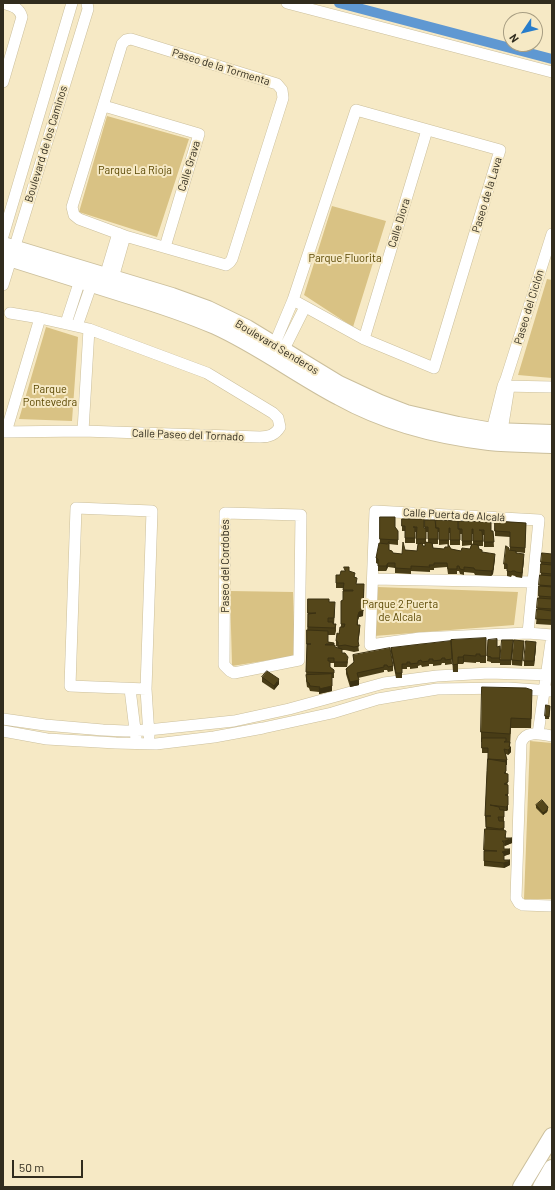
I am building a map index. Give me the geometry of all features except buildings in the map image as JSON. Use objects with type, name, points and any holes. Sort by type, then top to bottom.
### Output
[{"type":"main road","name":"Boulevard Senderos","points":[[8,252],[98,280],[216,326],[244,341],[276,353],[314,384],[340,398],[401,423],[433,432],[466,433],[552,445]]},
{"type":"main road","name":"Boulevard Senderos","points":[[496,437],[552,432]]},
{"type":"main road","points":[[521,1187],[546,1158],[552,1136]]},
{"type":"main road","points":[[541,1187],[552,1168]]},
{"type":"street","points":[[3,3],[15,7],[20,11],[22,17],[4,77]]},
{"type":"street","name":"Boulevard de los Caminos","points":[[3,236],[72,3]]},
{"type":"street","name":"Boulevard de los Caminos","points":[[3,285],[8,252],[88,9],[87,3]]},
{"type":"street","points":[[287,3],[552,72]]},
{"type":"street","name":"Paseo de la Tormenta","points":[[131,39],[277,84],[282,90],[283,98],[230,262],[226,265],[122,234],[74,216],[72,208],[104,106],[122,44],[126,40],[131,39]]},
{"type":"street","name":"Calle Grava","points":[[104,106],[199,134],[165,247]]},
{"type":"street","name":"Paseo de la Lava","points":[[276,353],[293,300],[356,110],[500,150],[434,368],[364,339],[293,300]]},
{"type":"street","name":"Calle Diora","points":[[364,339],[427,130]]},
{"type":"street","points":[[78,326],[98,280],[122,234]]},
{"type":"street","name":"Paseo del Ciclón","points":[[496,437],[506,384],[552,234]]},
{"type":"street","points":[[66,324],[98,280]]},
{"type":"street","points":[[276,353],[304,307]]},
{"type":"street","points":[[10,313],[40,318]]},
{"type":"street","name":"Calle Paseo del Tornado","points":[[40,318],[89,329],[207,373],[273,413],[278,418],[280,428],[268,437],[83,431],[4,432],[40,318]]},
{"type":"street","points":[[83,431],[89,329]]},
{"type":"street","points":[[506,384],[552,387]]},
{"type":"street","points":[[146,689],[70,686],[76,508],[152,511],[146,689],[149,744]]},
{"type":"street","name":"Calle Puerta de Alcalá","points":[[528,633],[539,520],[375,511],[370,645],[420,638],[528,633],[552,635],[548,691],[538,734]]},
{"type":"street","name":"Paseo del Cordobés","points":[[225,513],[301,515],[299,660],[234,673],[224,664],[225,513]]},
{"type":"street","points":[[373,579],[533,582]]},
{"type":"street","points":[[3,719],[103,730],[148,730],[234,721],[289,709],[384,683],[488,673],[549,674]]},
{"type":"street","points":[[130,688],[136,743]]},
{"type":"street","points":[[3,732],[47,739],[149,744],[185,741],[228,734],[332,712],[378,699],[437,689],[508,688],[548,691]]},
{"type":"street","points":[[552,734],[527,735],[522,739],[521,743],[516,898],[519,903],[523,905],[552,906]]},
{"type":"green space","name":"Parque La Rioja","points":[[107,116],[189,139],[157,237],[79,212]]},
{"type":"green space","name":"Parque Fluorita","points":[[332,206],[386,221],[353,327],[304,295]]},
{"type":"green space","points":[[547,279],[552,280],[552,378],[518,375]]},
{"type":"green space","name":"Parque Pontevedra","points":[[46,327],[78,337],[72,421],[19,419]]},
{"type":"green space","name":"Parque 2 Puerta de Alcala","points":[[377,587],[518,592],[514,625],[374,636]]},
{"type":"green space","points":[[230,591],[293,592],[295,656],[232,666]]},
{"type":"green space","points":[[530,741],[552,743],[552,899],[524,899]]},
{"type":"waterway","points":[[339,3],[552,59]]}]
